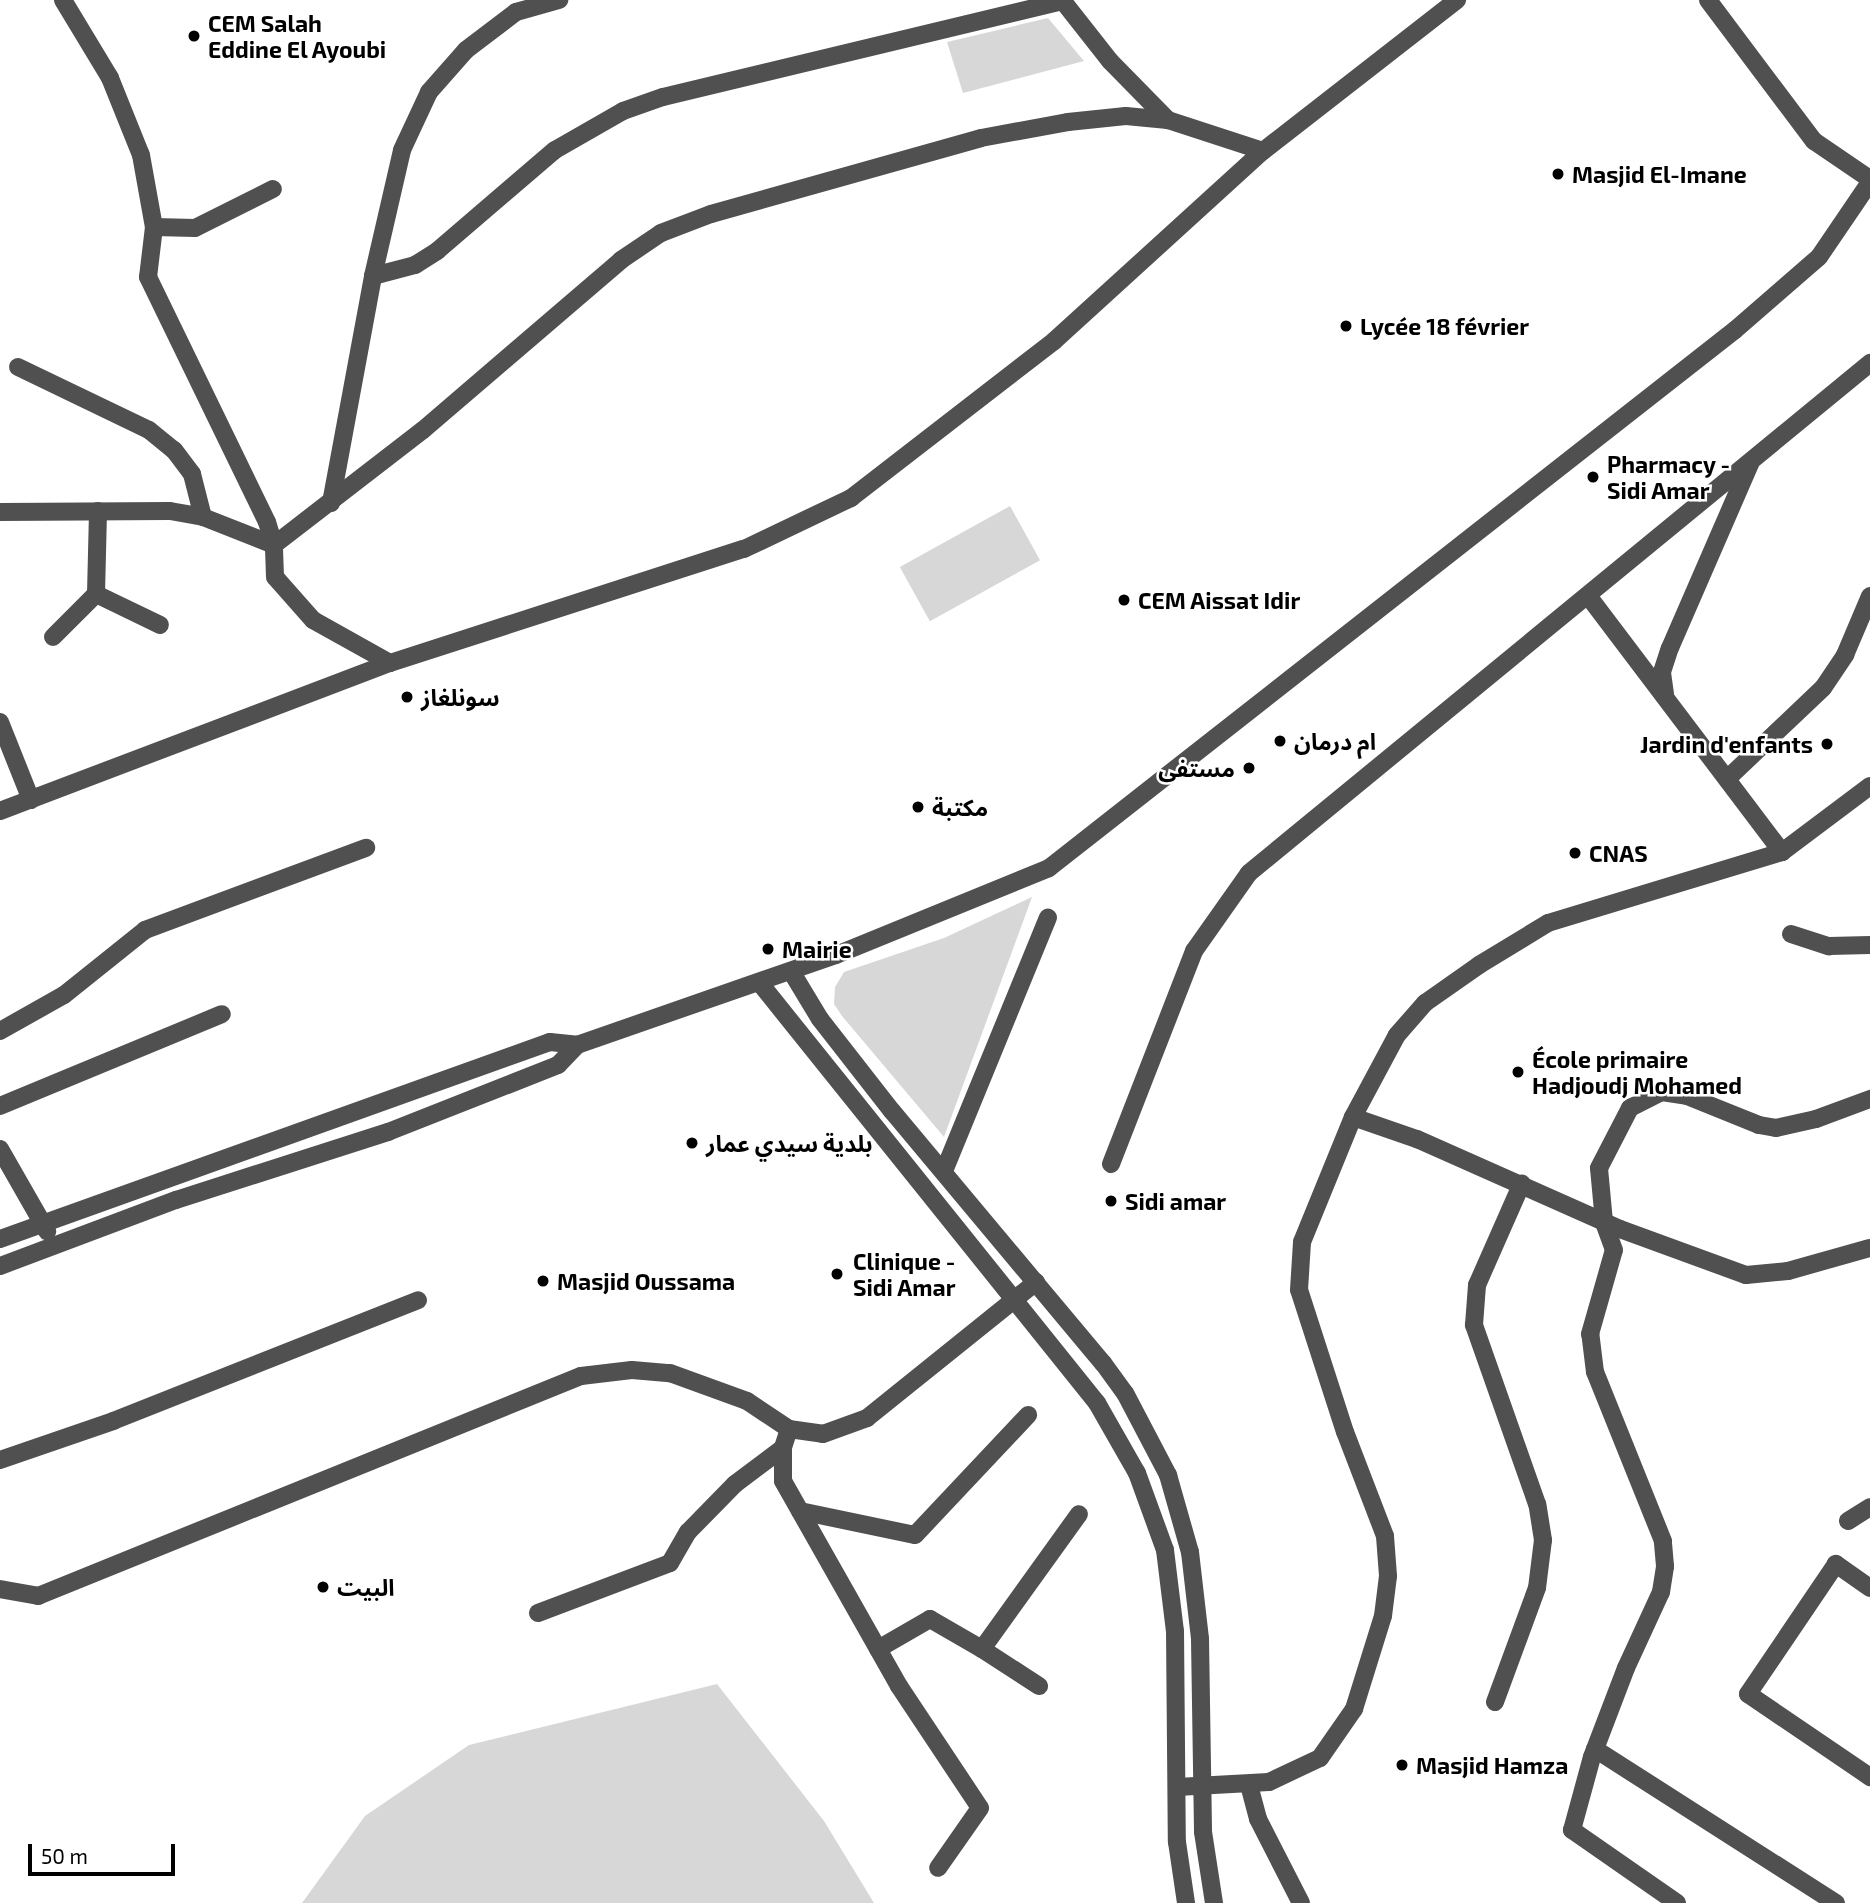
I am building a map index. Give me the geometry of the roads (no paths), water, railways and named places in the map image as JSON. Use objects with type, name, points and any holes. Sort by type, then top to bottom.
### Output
[{"type":"street","points":[[63,0],[110,78],[135,142],[154,227],[148,278],[267,522],[274,545],[275,577],[313,620],[390,663]]},
{"type":"street","points":[[331,503],[373,276],[402,149],[429,92],[466,50],[516,12],[559,0]]},
{"type":"street","points":[[373,276],[415,265],[437,251],[555,150],[623,111],[663,97],[1062,0],[1110,61],[1168,120]]},
{"type":"street","points":[[0,811],[390,663],[744,550],[851,498],[1054,341],[1263,151],[1457,0]]},
{"type":"street","points":[[0,1239],[550,1042],[577,1045],[759,982],[1049,868],[1735,330],[1819,257],[1870,180],[1814,141],[1708,0]]},
{"type":"street","points":[[274,545],[331,503],[621,260],[661,233],[711,214],[981,138],[1068,122],[1126,117],[1168,120],[1263,151]]},
{"type":"street","points":[[154,227],[195,228],[273,189]]},
{"type":"street","points":[[1111,1164],[1194,951],[1248,873],[1589,597],[1870,363]]},
{"type":"street","points":[[19,367],[149,430],[174,450],[192,474],[203,517]]},
{"type":"street","points":[[1665,698],[1662,672],[1670,648],[1753,458]]},
{"type":"street","points":[[53,637],[96,594],[98,511]]},
{"type":"street","points":[[0,512],[170,511],[203,517],[274,545]]},
{"type":"street","points":[[96,594],[160,625]]},
{"type":"street","points":[[1727,779],[1823,688],[1845,655],[1870,596]]},
{"type":"street","points":[[1589,597],[1782,852]]},
{"type":"street","points":[[0,723],[32,800]]},
{"type":"street","points":[[1177,1787],[1269,1782],[1320,1758],[1354,1709],[1383,1616],[1388,1576],[1385,1536],[1340,1420],[1299,1290],[1302,1242],[1353,1117],[1397,1035],[1425,1003],[1479,965],[1548,923],[1782,852],[1870,786]]},
{"type":"street","points":[[0,1031],[64,995],[145,930],[366,848]]},
{"type":"street","points":[[944,1171],[1048,917]]},
{"type":"street","points":[[1791,934],[1829,946],[1870,945]]},
{"type":"street","points":[[790,971],[820,1020],[1125,1393],[1150,1437],[1179,1504],[1190,1552],[1200,1639],[1205,1864],[1214,1903]]},
{"type":"street","points":[[759,982],[1012,1301],[1097,1403],[1125,1449],[1153,1513],[1165,1550],[1175,1631],[1177,1842],[1186,1903]]},
{"type":"street","points":[[0,1105],[222,1014]]},
{"type":"street","points":[[0,1266],[176,1200],[388,1132],[558,1065],[577,1045]]},
{"type":"street","points":[[1677,1903],[1572,1830],[1595,1749],[1661,1592],[1665,1566],[1663,1541],[1595,1372],[1590,1334],[1614,1250],[1604,1222],[1599,1168],[1630,1108],[1644,1098],[1662,1092],[1687,1096],[1759,1125],[1776,1128],[1816,1119],[1870,1098]]},
{"type":"street","points":[[1353,1117],[1522,1183],[1604,1222],[1746,1275],[1788,1271],[1870,1248]]},
{"type":"street","points":[[0,1149],[54,1245]]},
{"type":"street","points":[[1495,1702],[1536,1588],[1543,1540],[1537,1504],[1474,1325],[1477,1285],[1522,1183]]},
{"type":"street","points":[[0,1589],[38,1596],[581,1376],[632,1370],[670,1373],[747,1401],[789,1429],[823,1434],[867,1418],[1036,1282]]},
{"type":"street","points":[[0,1460],[113,1421],[418,1300]]},
{"type":"street","points":[[800,1511],[915,1535],[1028,1415]]},
{"type":"street","points":[[789,1429],[783,1448],[783,1481],[878,1649],[980,1808],[938,1868]]},
{"type":"street","points":[[538,1613],[670,1563],[688,1532],[735,1484],[783,1448]]},
{"type":"street","points":[[1849,1521],[1870,1507]]},
{"type":"street","points":[[982,1649],[1079,1514]]},
{"type":"street","points":[[1870,1588],[1836,1564],[1748,1693],[1870,1777]]},
{"type":"street","points":[[878,1649],[930,1619],[1039,1686]]},
{"type":"street","points":[[1595,1749],[1836,1903]]},
{"type":"street","points":[[1249,1785],[1258,1819],[1301,1903]]},
{"type":"place","name":"CEM Salah Eddine El Ayoubi","points":[[194,36]]},
{"type":"place","name":"Masjid El-Imane","points":[[1558,174]]},
{"type":"place","name":"Lycée 18 février","points":[[1346,326]]},
{"type":"place","name":"Pharmacy - Sidi Amar","points":[[1593,477]]},
{"type":"place","name":"CEM Aissat Idir","points":[[1124,600]]},
{"type":"place","name":"سونلغاز","points":[[407,697]]},
{"type":"place","name":"ام درمان","points":[[1280,741]]},
{"type":"place","name":"Jardin d'enfants","points":[[1827,744]]},
{"type":"place","name":"مستفى","points":[[1249,768]]},
{"type":"place","name":"مكتبة","points":[[918,807]]},
{"type":"place","name":"CNAS","points":[[1575,853]]},
{"type":"place","name":"Mairie","points":[[768,949]]},
{"type":"place","name":"École primaire Hadjoudj Mohamed","points":[[1518,1072]]},
{"type":"place","name":"بلدية سيدي عمار","points":[[692,1143]]},
{"type":"place","name":"Sidi amar","points":[[1111,1201]]},
{"type":"place","name":"Clinique - Sidi Amar","points":[[837,1274]]},
{"type":"place","name":"Masjid Oussama","points":[[543,1281]]},
{"type":"place","name":"البيت","points":[[323,1587]]},
{"type":"place","name":"Masjid Hamza","points":[[1402,1765]]}]
